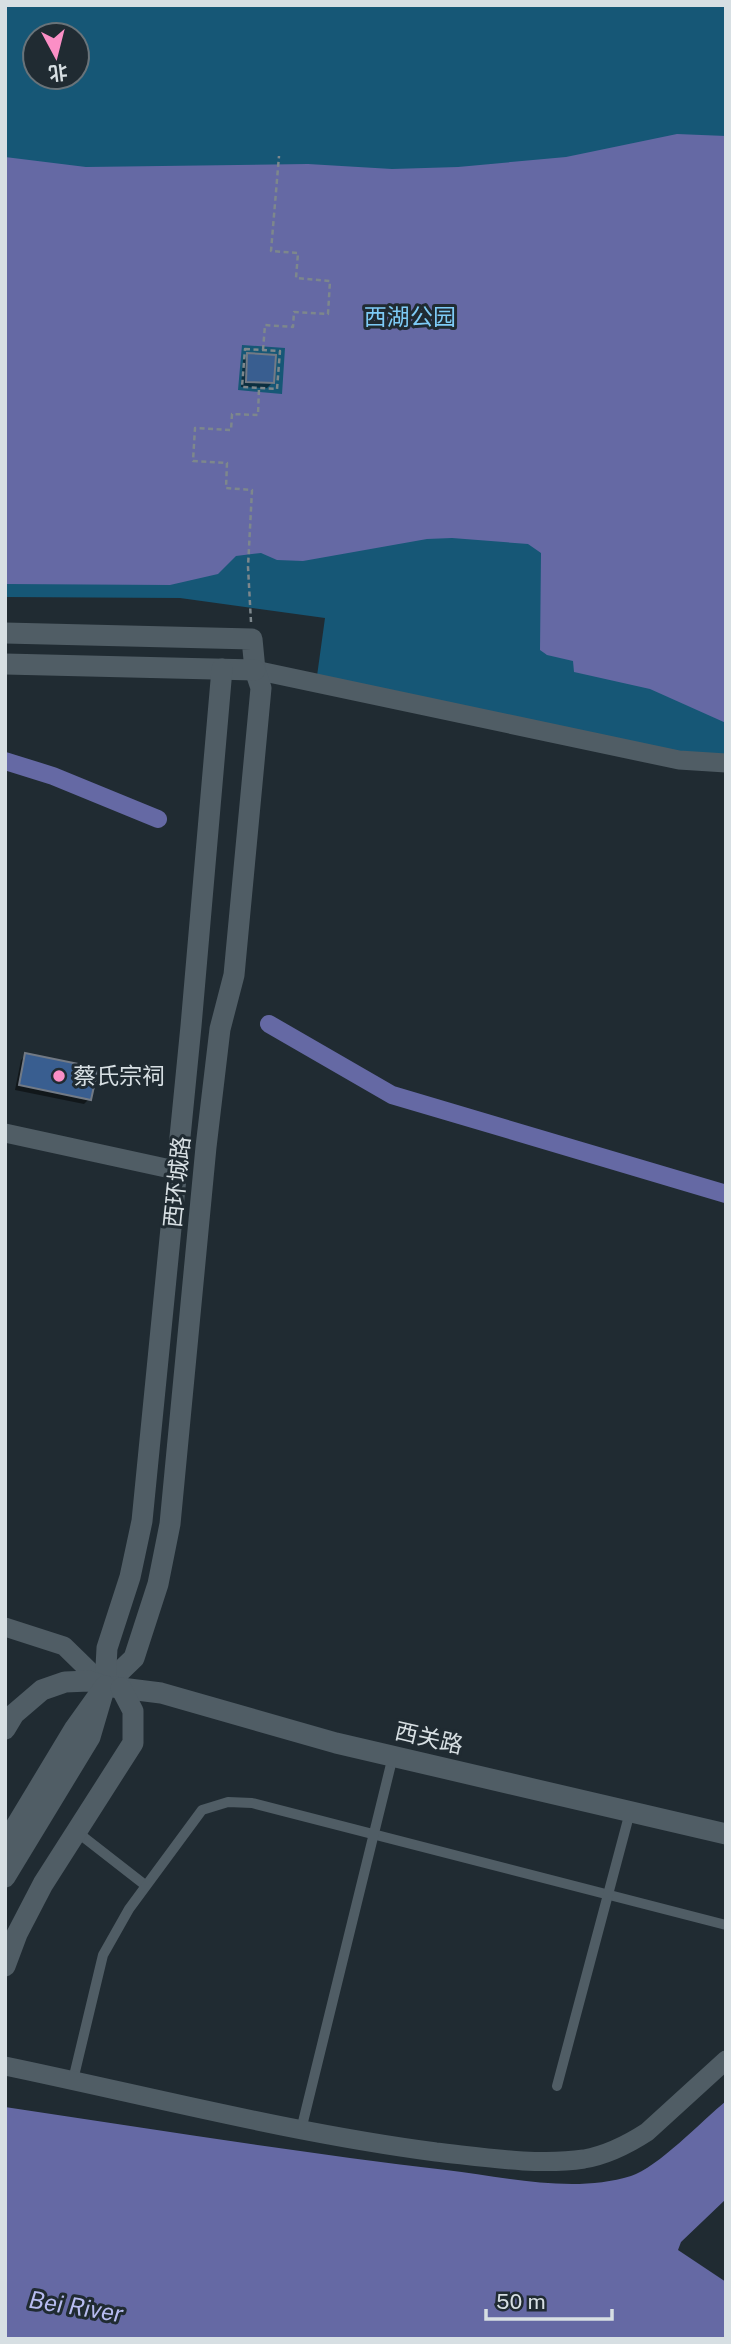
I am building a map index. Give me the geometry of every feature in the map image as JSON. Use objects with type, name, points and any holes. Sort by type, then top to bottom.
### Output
[{"type":"main road","points":[[5,633],[252,639]]},
{"type":"main road","name":"西环城路","points":[[5,1844],[75,1728],[113,1687],[134,1658],[158,1584],[170,1524],[220,1029],[234,975],[261,688],[255,670],[252,639]]},
{"type":"main road","points":[[5,664],[255,670]]},
{"type":"main road","name":"西环城路","points":[[5,1877],[90,1737],[113,1687],[107,1648],[131,1577],[142,1521],[191,1026],[222,669]]},
{"type":"main road","name":"西关路","points":[[5,1729],[14,1714],[42,1690],[65,1682],[89,1681],[161,1693],[393,1756],[726,1834]]},
{"type":"main road","points":[[5,1966],[28,1911],[132,1743],[133,1712],[113,1687]]},
{"type":"street","points":[[255,670],[679,760],[726,763]]},
{"type":"street","points":[[5,1133],[175,1170]]},
{"type":"street","points":[[5,1627],[65,1646],[113,1687]]},
{"type":"street","points":[[5,2066],[301,2130],[455,2154],[508,2158],[584,2158],[617,2149],[647,2132],[726,2060]]},
{"type":"lane","points":[[301,2130],[393,1756]]},
{"type":"lane","points":[[74,2080],[103,1955],[145,1885],[202,1810],[219,1803],[252,1803],[726,1925]]},
{"type":"lane","points":[[557,2086],[630,1812]]},
{"type":"lane","points":[[77,1832],[145,1885]]},
{"type":"path","points":[[263,350],[265,325],[293,327],[294,312],[328,314],[330,281],[296,278],[298,253],[271,251],[279,156]]},
{"type":"path","points":[[245,349],[280,352],[277,389],[259,389],[242,387],[245,349]]},
{"type":"path","points":[[252,639],[248,567],[252,490],[226,488],[228,463],[193,461],[195,428],[231,430],[232,414],[258,415],[259,389]]},
{"type":"green space","name":"西湖公园","points":[[5,5],[726,5],[726,756],[684,757],[317,676],[325,618],[180,598],[5,597]]},
{"type":"water","name":"西湖公园","points":[[677,134],[726,136],[726,723],[650,689],[574,672],[573,661],[547,655],[540,650],[541,553],[528,544],[452,538],[427,539],[303,561],[277,560],[261,553],[236,556],[218,574],[170,585],[5,584],[5,157],[86,167],[308,164],[392,169],[458,167],[566,157]],"holes":[[[242,345],[285,348],[282,394],[238,390]]]},
{"type":"water","name":"Bei River","points":[[726,2101],[726,2199],[681,2242],[678,2250],[726,2282],[726,2339],[5,2339],[5,2107],[515,2180],[586,2184],[631,2176],[654,2164]]},
{"type":"building","points":[[247,353],[276,355],[274,383],[246,382]]},
{"type":"building","name":"蔡氏宗祠","points":[[25,1053],[98,1068],[91,1100],[19,1085]]},
{"type":"waterway","points":[[5,761],[53,776],[158,819]]},
{"type":"waterway","points":[[269,1024],[392,1095],[726,1194]]},
{"type":"place","name":"蔡氏宗祠","points":[[59,1076]]}]
